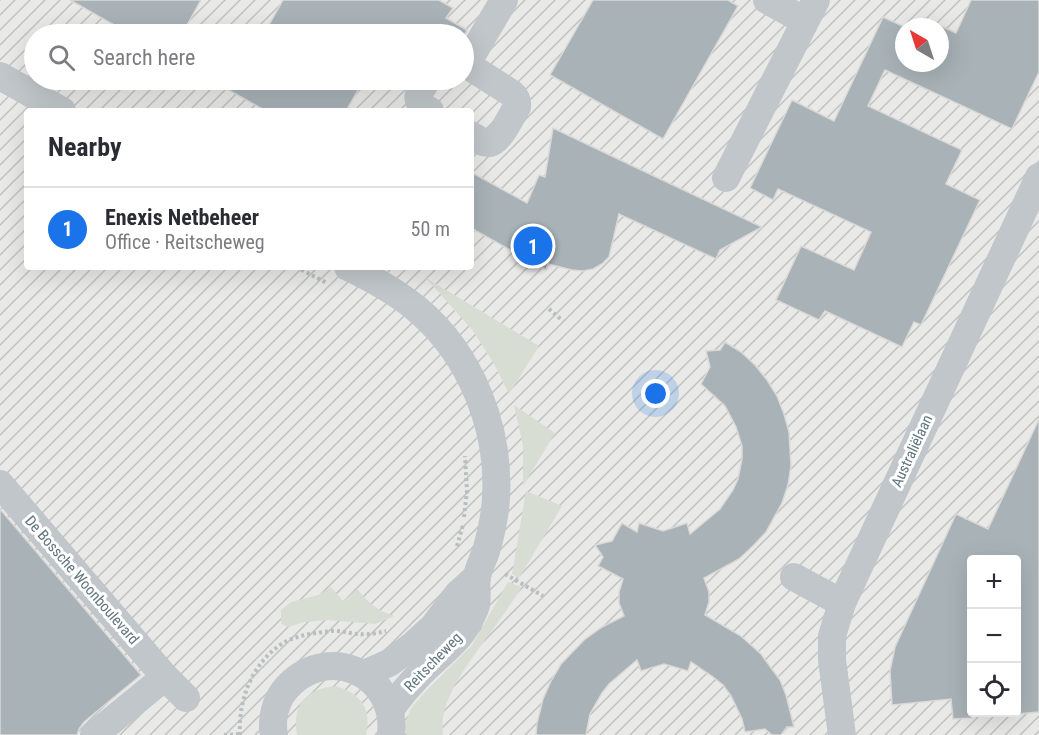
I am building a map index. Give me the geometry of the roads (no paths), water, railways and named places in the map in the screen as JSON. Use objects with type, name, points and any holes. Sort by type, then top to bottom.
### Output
[{"type":"street","points":[[474,49],[504,0]]},
{"type":"street","points":[[726,178],[811,11],[767,0]]},
{"type":"street","points":[[474,70],[511,93],[518,102],[499,137],[494,141],[489,143],[474,136]]},
{"type":"street","points":[[0,76],[24,90]]},
{"type":"street","points":[[25,90],[57,108]]},
{"type":"street","points":[[420,90],[418,99],[425,108]]},
{"type":"street","name":"Australiëlaan","points":[[842,735],[832,660],[832,636],[842,603],[1039,177]]},
{"type":"street","name":"Reitscheweg","points":[[342,278],[388,288],[418,310],[457,354],[475,387],[484,411],[491,437],[496,474],[493,524],[480,569],[476,605],[468,624],[451,645],[403,692],[391,722]]},
{"type":"street","name":"De Bossche Woonboulevard","points":[[0,484],[165,677],[186,698]]},
{"type":"street","name":"Reitscheweg","points":[[364,674],[389,663],[434,627],[480,569]]},
{"type":"street","points":[[794,578],[842,603]]},
{"type":"street","points":[[274,735],[273,718],[276,706],[291,682],[312,669],[330,665],[364,674],[376,684],[385,696],[391,722]]},
{"type":"street","points":[[94,735],[165,677]]},
{"type":"place","name":"Enexis Netbeheer","points":[[533,246]]}]
